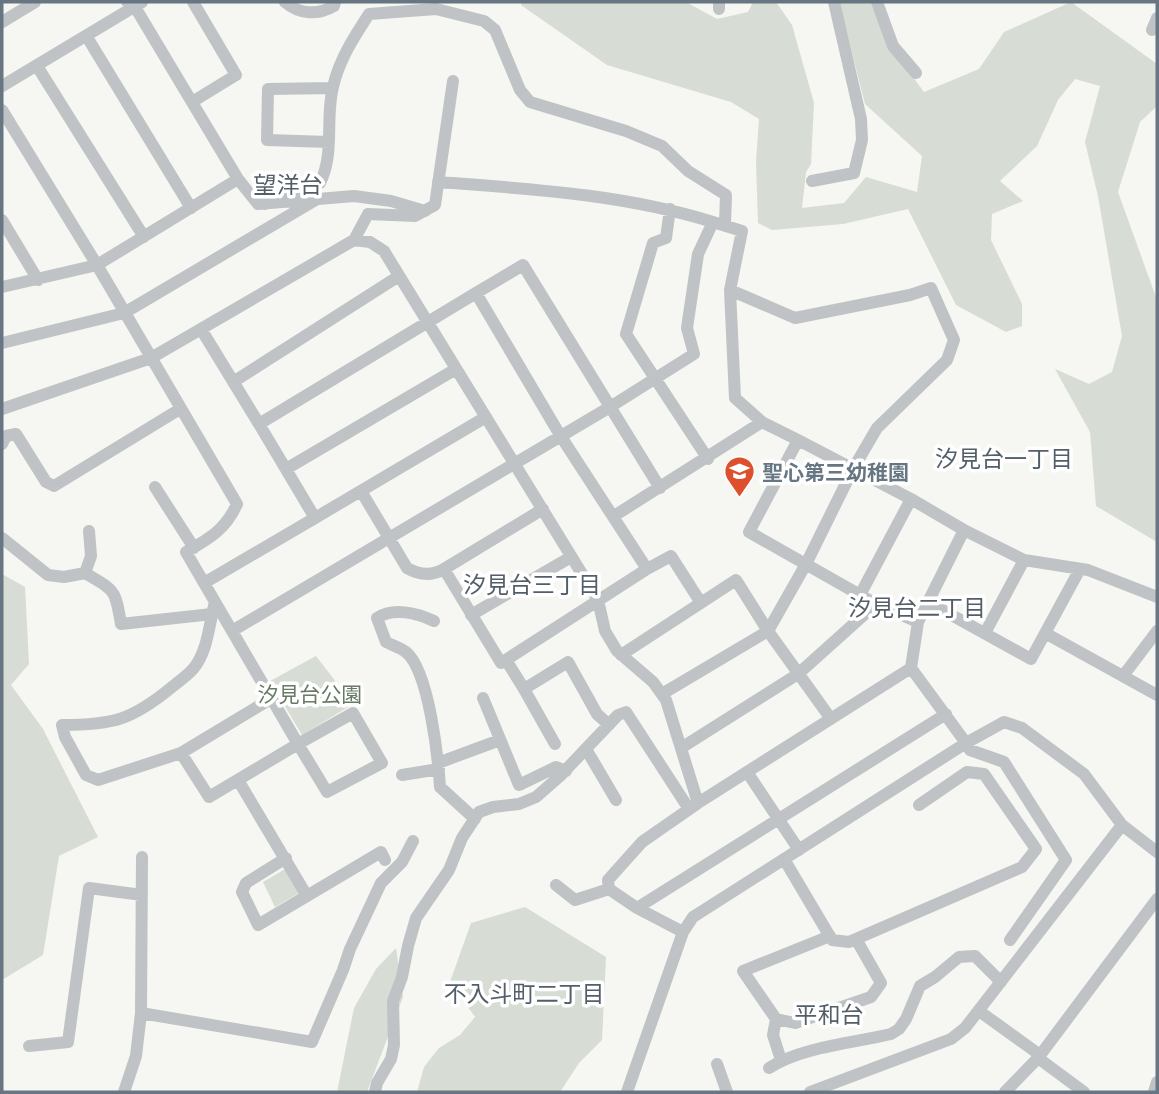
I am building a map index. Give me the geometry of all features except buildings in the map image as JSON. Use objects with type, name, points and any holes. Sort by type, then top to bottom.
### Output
[{"type":"street","points":[[2,22],[35,2]]},
{"type":"street","points":[[192,102],[236,75],[193,2]]},
{"type":"street","points":[[285,2],[305,12],[324,12],[334,6],[335,2]]},
{"type":"street","points":[[812,181],[854,173],[862,140],[861,119],[834,2]]},
{"type":"street","points":[[877,2],[893,46],[916,73]]},
{"type":"street","points":[[2,86],[87,37],[135,3],[239,179],[258,204],[354,196],[391,201],[425,211]]},
{"type":"street","points":[[232,631],[610,407],[694,354],[687,328],[698,254],[719,224],[726,195],[688,172],[662,146],[626,131],[530,102],[520,90],[495,30],[484,21],[436,9],[369,14],[346,49],[332,89],[326,169],[320,183],[271,197],[265,204]]},
{"type":"street","points":[[87,37],[191,208]]},
{"type":"street","points":[[37,66],[144,237]]},
{"type":"street","points":[[2,409],[151,358],[354,240],[368,214],[415,216],[435,205],[453,81]]},
{"type":"street","points":[[329,142],[267,141],[268,89],[332,89]]},
{"type":"street","points":[[2,110],[97,265],[237,504],[219,533],[186,552],[204,583],[214,608],[232,631],[298,744],[327,792],[382,763],[353,713],[298,744],[209,797],[181,752]]},
{"type":"street","points":[[2,288],[97,265],[239,179]]},
{"type":"street","points":[[438,182],[580,194],[670,209],[742,231],[730,290],[735,397],[762,422],[1024,560],[1080,569],[1157,597]]},
{"type":"street","points":[[2,343],[124,313],[317,199]]},
{"type":"street","points":[[670,209],[666,238],[653,243],[626,334],[708,458]]},
{"type":"street","points":[[2,220],[38,280]]},
{"type":"street","points":[[354,240],[370,242],[384,251],[598,600],[605,631],[621,655],[653,682],[662,694],[681,748],[694,806]]},
{"type":"street","points":[[258,424],[523,265],[660,488]]},
{"type":"street","points":[[233,382],[399,276]]},
{"type":"street","points":[[662,694],[768,631],[877,428],[947,360],[954,340],[931,288],[795,318],[730,290]]},
{"type":"street","points":[[476,293],[560,435],[647,569]]},
{"type":"street","points":[[201,329],[315,519]]},
{"type":"street","points":[[286,470],[456,369]]},
{"type":"street","points":[[2,444],[6,436],[16,433],[46,482],[54,486],[180,409]]},
{"type":"street","points":[[204,583],[486,417]]},
{"type":"street","points":[[614,516],[762,422]]},
{"type":"street","points":[[798,440],[749,532],[876,604],[918,622]]},
{"type":"street","points":[[155,487],[194,548]]},
{"type":"street","points":[[361,491],[407,568],[414,572],[437,573],[542,509]]},
{"type":"street","points":[[860,594],[911,499]]},
{"type":"street","points":[[964,530],[918,622],[911,668],[970,750],[1004,762],[1066,860],[1010,940]]},
{"type":"street","points":[[85,573],[92,556],[89,531]]},
{"type":"street","points":[[2,538],[48,575],[64,577],[85,573],[112,589],[117,596],[121,624],[214,608]]},
{"type":"street","points":[[471,615],[571,556]]},
{"type":"street","points":[[444,569],[501,663],[671,556],[701,603]]},
{"type":"street","points":[[985,634],[1024,560]]},
{"type":"street","points":[[928,602],[1031,659],[1080,569]]},
{"type":"street","points":[[621,655],[736,580],[768,631],[831,719]]},
{"type":"street","points":[[681,748],[798,674],[876,604]]},
{"type":"street","points":[[214,608],[205,645],[194,669],[153,702],[131,716],[120,719],[96,725],[62,725],[65,737],[86,775],[98,780],[181,752],[272,698]]},
{"type":"street","points":[[434,621],[422,615],[399,612],[384,613],[377,618],[386,642],[405,652],[413,661],[437,741],[440,787],[475,818]]},
{"type":"street","points":[[1123,676],[1157,631]]},
{"type":"street","points":[[1045,633],[1157,695]]},
{"type":"street","points":[[506,660],[555,744]]},
{"type":"street","points":[[524,689],[568,662],[597,714],[608,725]]},
{"type":"street","points":[[683,932],[637,908],[609,889],[608,880],[642,842],[911,668]]},
{"type":"street","points":[[483,698],[519,785],[556,767],[565,771]]},
{"type":"street","points":[[375,1092],[391,1059],[394,1045],[393,1001],[402,977],[416,918],[449,870],[456,849],[479,812],[493,807],[519,804],[536,797],[565,771],[618,715],[626,712],[694,806]]},
{"type":"street","points":[[637,908],[946,714]]},
{"type":"street","points":[[631,1090],[683,932],[693,918],[966,743],[1004,722],[1022,728],[1084,774],[1122,825],[1157,852]]},
{"type":"street","points":[[401,775],[438,766],[500,740]]},
{"type":"street","points":[[586,749],[616,800]]},
{"type":"street","points":[[747,772],[799,850]]},
{"type":"street","points":[[784,859],[832,940],[849,942],[1022,867],[1036,849],[984,774],[967,772],[919,804]]},
{"type":"street","points":[[238,779],[307,895]]},
{"type":"street","points":[[810,1092],[951,1039],[965,1028],[1122,825]]},
{"type":"street","points":[[141,1013],[312,1042],[344,971],[350,949],[382,883],[402,862],[413,841]]},
{"type":"street","points":[[286,858],[246,883],[242,892],[258,925],[381,852],[385,860]]},
{"type":"street","points":[[124,1092],[136,1056],[141,1013],[142,857]]},
{"type":"street","points":[[556,886],[575,900],[609,889]]},
{"type":"street","points":[[29,1046],[68,1042],[89,888],[142,895]]},
{"type":"street","points":[[1005,1092],[1039,1057],[1157,899]]},
{"type":"street","points":[[781,1060],[773,1035],[776,1020],[743,971],[830,936]]},
{"type":"street","points":[[776,1020],[795,1023],[871,997],[881,983],[856,939]]},
{"type":"street","points":[[769,1068],[781,1060],[804,1053],[891,1034],[899,1029],[906,1018],[920,986],[936,977],[959,957],[975,956],[1001,982]]},
{"type":"street","points":[[979,1011],[1084,1092]]},
{"type":"street","points":[[717,1064],[727,1092]]},
{"type":"street","points":[[1154,1092],[1157,1083]]},
{"type":"green space","points":[[521,2],[686,2],[717,19],[748,12],[753,2],[776,2],[792,25],[814,103],[811,164],[806,172],[802,208],[844,203],[866,177],[917,192],[922,156],[865,104],[839,2],[871,2],[887,42],[924,92],[979,69],[1004,32],[1071,2],[1157,64],[1157,106],[1140,122],[1118,192],[1157,300],[1157,542],[1096,506],[1090,432],[1055,369],[1089,384],[1112,372],[1122,336],[1098,196],[1085,142],[1100,86],[1075,79],[1058,100],[1037,146],[1000,181],[1023,201],[992,214],[991,240],[1022,304],[1022,326],[1006,332],[956,305],[908,209],[843,224],[772,230],[758,223],[756,162],[759,119],[731,102],[607,65],[521,5]]},
{"type":"green space","points":[[2,574],[25,587],[29,664],[11,685],[43,729],[98,837],[59,856],[43,955],[2,980]]},
{"type":"green space","name":"汐見台公園","points":[[316,656],[353,704],[302,735],[270,681]]},
{"type":"green space","points":[[287,868],[301,892],[275,907],[263,882]]},
{"type":"green space","points":[[525,907],[606,957],[602,1040],[579,1063],[560,1092],[417,1092],[424,1067],[439,1048],[460,1035],[475,1017],[450,982],[471,923]]},
{"type":"green space","points":[[396,948],[403,997],[367,1092],[337,1092],[354,1008],[376,969]]},
{"type":"place","name":"聖心第三幼稚園","points":[[739,499]]},
{"type":"district","name":"望洋台","points":[[288,184]]},
{"type":"district","name":"汐見台一丁目","points":[[1004,458]]},
{"type":"district","name":"汐見台三丁目","points":[[532,584]]},
{"type":"district","name":"汐見台二丁目","points":[[917,607]]},
{"type":"district","name":"不入斗町二丁目","points":[[524,993]]},
{"type":"district","name":"平和台","points":[[829,1014]]}]
